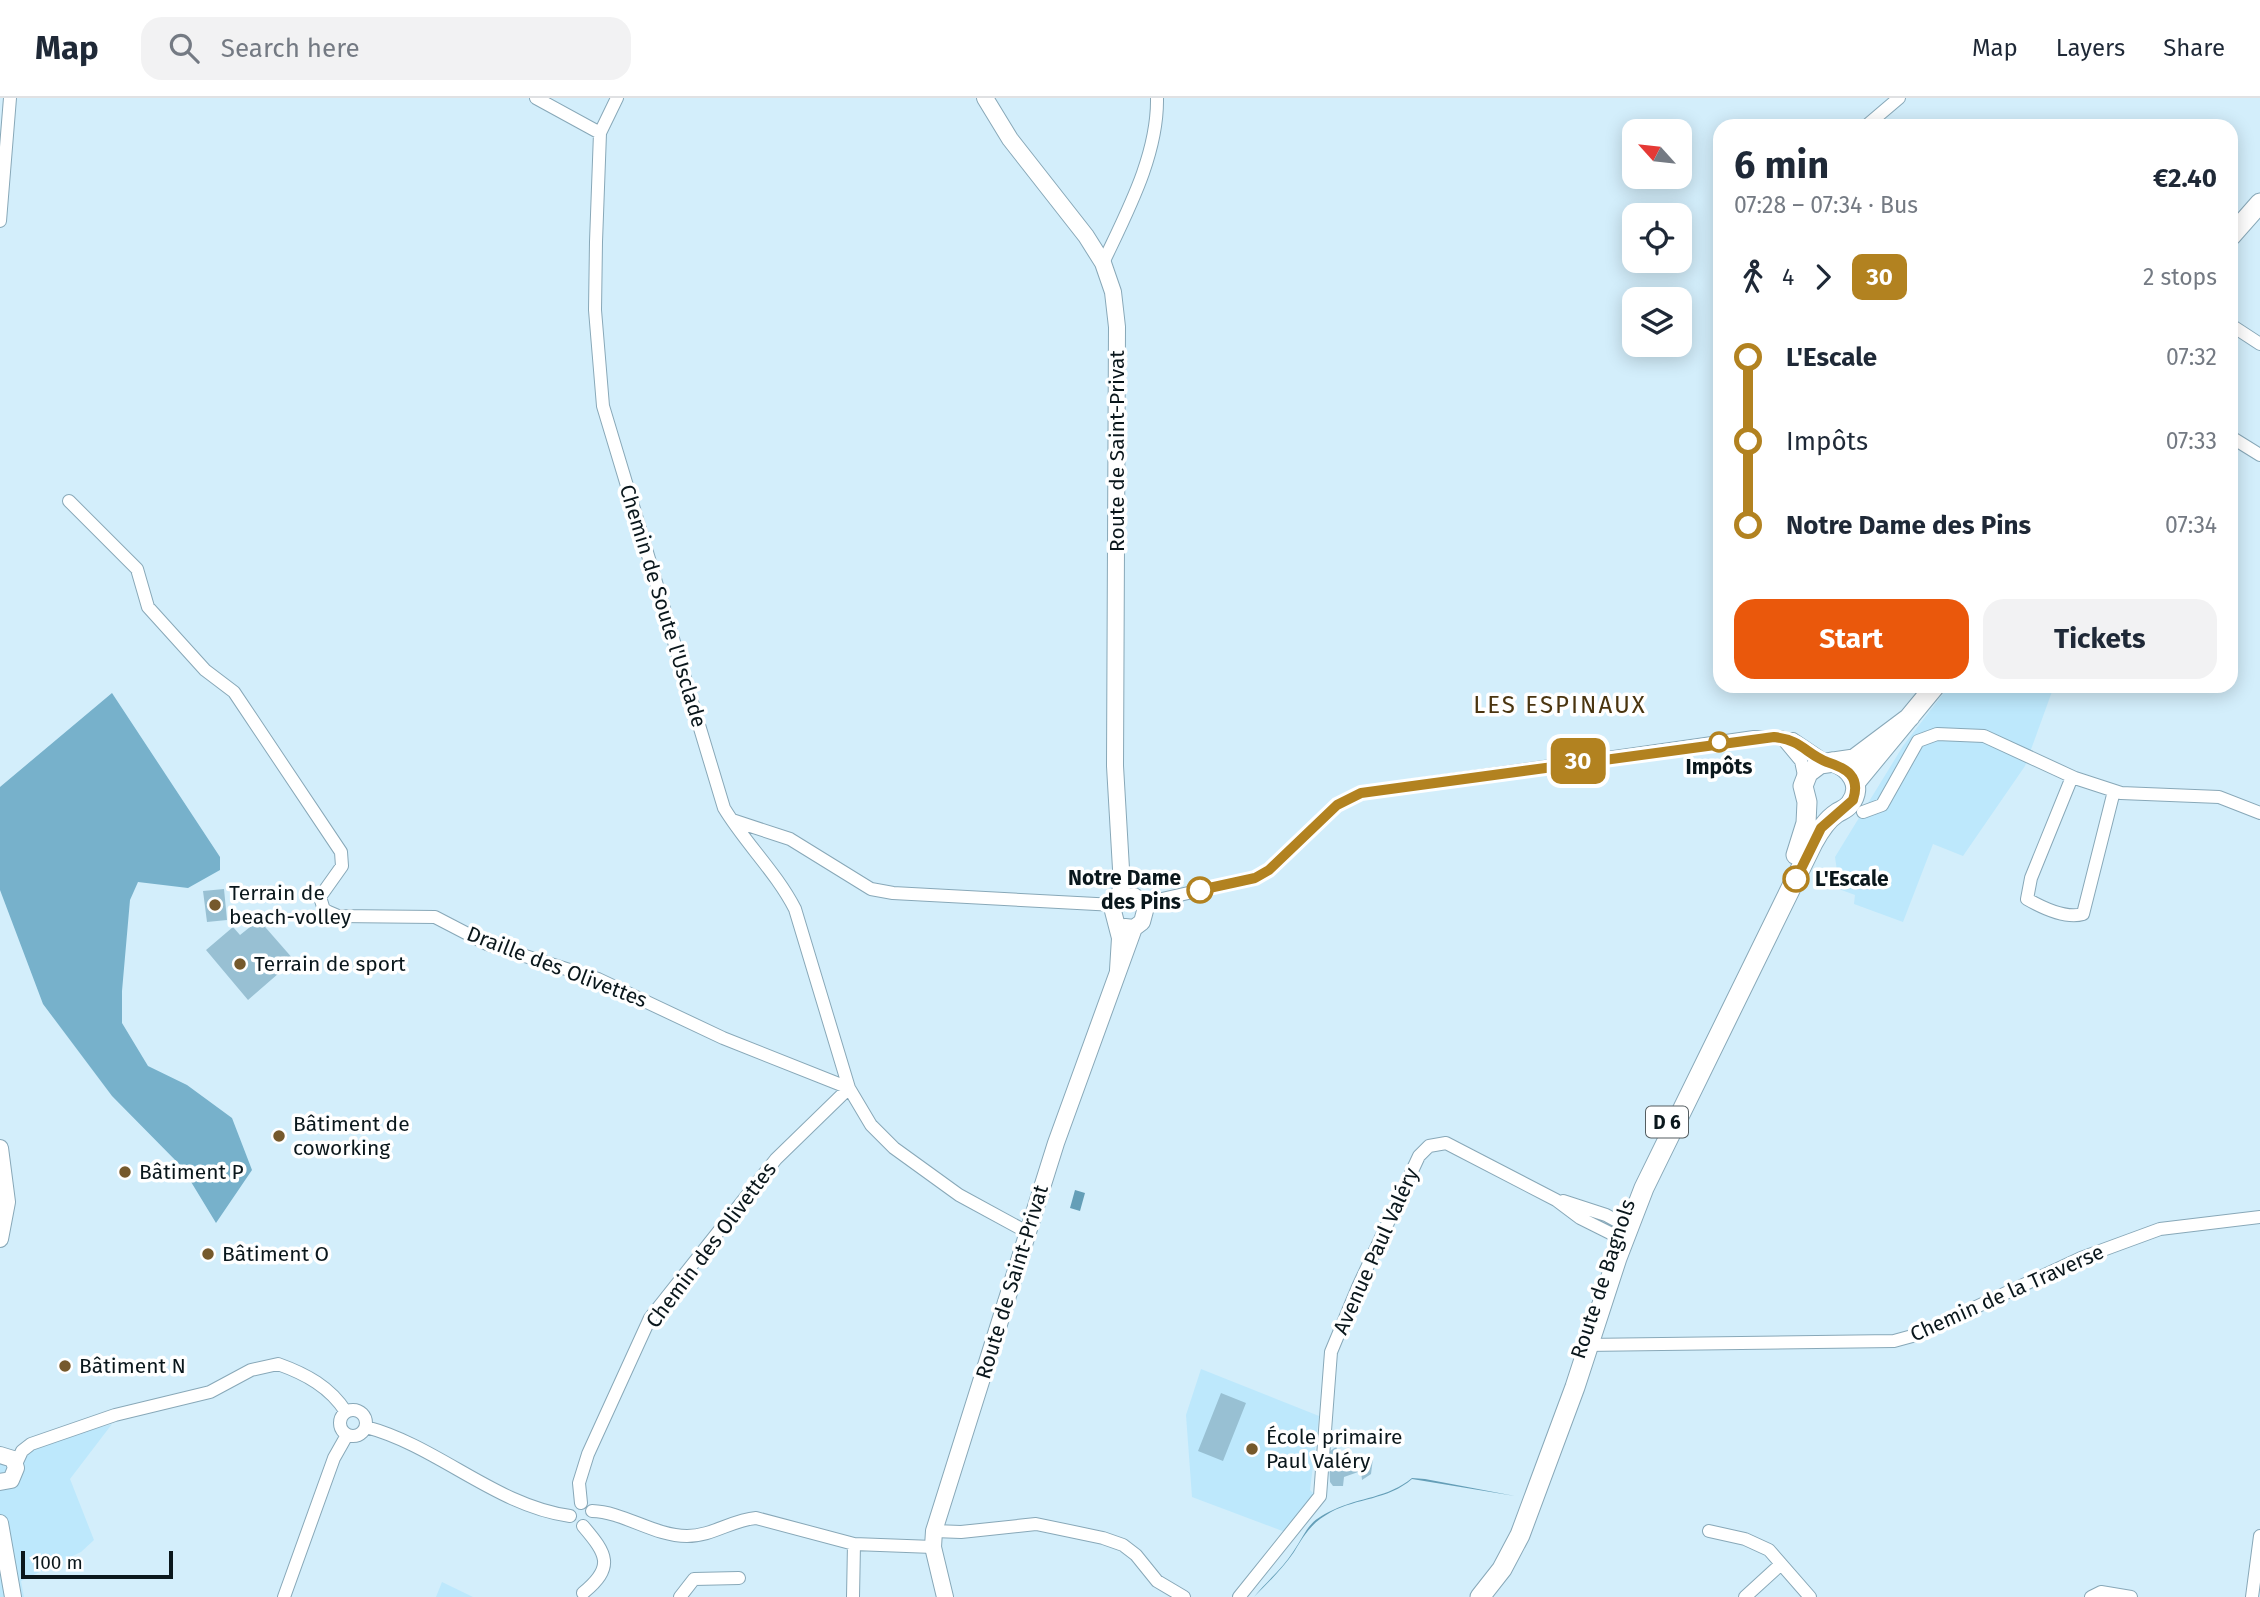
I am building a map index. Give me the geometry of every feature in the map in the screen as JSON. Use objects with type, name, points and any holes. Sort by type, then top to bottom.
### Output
[{"type":"main road","points":[[2238,228],[2260,203]]},
{"type":"main road","points":[[1910,717],[1854,759],[1814,767],[1805,780],[1807,802],[1820,813],[1839,812],[1853,800],[1855,784],[1910,717],[1929,693]]},
{"type":"main road","points":[[1830,762],[1847,768],[1855,784]]},
{"type":"main road","name":"D 6","points":[[1777,910],[1802,839],[1807,802]]},
{"type":"main road","name":"D 6","points":[[1777,910],[1821,828],[1839,812]]},
{"type":"main road","name":"Route de Bagnols","points":[[1480,1597],[1511,1555],[1557,1430],[1621,1231],[1650,1163],[1777,910]]},
{"type":"street","points":[[0,221],[10,98]]},
{"type":"street","points":[[536,98],[600,133]]},
{"type":"street","name":"Chemin de Soute l'Usclade","points":[[617,98],[600,133],[595,310],[603,407],[724,808],[783,887],[795,909],[849,1088]]},
{"type":"street","name":"Route de Saint-Privat","points":[[934,1539],[1027,1232],[1118,971],[1128,910],[1115,766],[1117,327],[1113,292],[1103,263],[1086,236],[1010,139],[985,98]]},
{"type":"street","points":[[1103,263],[1152,145],[1158,123],[1157,98]]},
{"type":"street","points":[[1874,119],[1899,98]]},
{"type":"street","points":[[2238,330],[2260,344]]},
{"type":"street","points":[[2238,442],[2260,455]]},
{"type":"street","name":"Draille des Olivettes","points":[[69,501],[137,569],[148,607],[205,670],[234,692],[341,852],[342,866],[320,897],[324,911],[338,916],[435,917],[487,944],[597,979],[723,1038],[849,1088]]},
{"type":"street","points":[[1839,812],[1863,812],[1882,805],[1918,741],[1937,734],[1984,736],[2072,777],[2114,791],[2219,797],[2260,813]]},
{"type":"street","points":[[732,821],[790,839],[871,889],[893,893],[1128,910],[1188,892],[1255,878],[1269,870],[1337,805],[1361,793],[1754,737],[1793,739],[1830,762]]},
{"type":"street","points":[[1781,737],[1801,761],[1805,780]]},
{"type":"street","points":[[2072,777],[2031,878],[2027,899],[2038,905],[2075,916],[2082,914],[2114,791]]},
{"type":"street","points":[[1855,784],[1857,802],[1863,812]]},
{"type":"street","points":[[849,1088],[871,1125],[894,1148],[959,1195],[1027,1232]]},
{"type":"street","name":"Chemin des Olivettes","points":[[586,1507],[579,1483],[588,1454],[650,1318],[776,1159],[849,1088]]},
{"type":"street","name":"Avenue Paul Valéry","points":[[1239,1597],[1320,1496],[1331,1352],[1419,1156],[1429,1146],[1447,1143],[1621,1231]]},
{"type":"street","points":[[0,1148],[8,1202],[0,1239]]},
{"type":"street","name":"Chemin de la Traverse","points":[[1585,1345],[1894,1341],[1916,1335],[2081,1258],[2160,1229],[2260,1217]]},
{"type":"street","points":[[0,1497],[3,1482],[16,1473],[7,1458],[31,1444],[115,1415],[209,1392],[251,1370],[278,1364],[321,1385],[336,1396],[346,1412]]},
{"type":"street","points":[[346,1412],[355,1410],[363,1414],[366,1427],[360,1435],[347,1435]]},
{"type":"street","points":[[346,1412],[340,1424],[347,1435]]},
{"type":"street","points":[[366,1427],[415,1446],[533,1509],[570,1516],[576,1525],[583,1526],[597,1542],[606,1561],[605,1569],[596,1583],[583,1593]]},
{"type":"street","points":[[284,1597],[334,1458],[347,1435]]},
{"type":"street","points":[[570,1516],[572,1507],[586,1507],[660,1532],[688,1536],[713,1532],[741,1519],[756,1518],[854,1544],[934,1539],[961,1532],[1036,1524],[1103,1538],[1123,1545],[1136,1555],[1157,1581],[1184,1597]]},
{"type":"street","points":[[583,1526],[592,1518],[586,1507]]},
{"type":"street","points":[[0,1523],[2,1550],[13,1597]]},
{"type":"street","points":[[1709,1531],[1745,1539],[1769,1550],[1810,1597]]},
{"type":"street","points":[[2256,1597],[2260,1536]]},
{"type":"street","points":[[934,1539],[945,1597]]},
{"type":"street","points":[[853,1597],[854,1544]]},
{"type":"street","points":[[1745,1597],[1780,1565]]},
{"type":"street","points":[[680,1597],[694,1578],[739,1578]]},
{"type":"street","points":[[2091,1597],[2101,1592],[2131,1597]]},
{"type":"shaded area","points":[[112,693],[220,857],[220,870],[188,888],[138,882],[130,900],[122,991],[122,1023],[148,1066],[187,1085],[232,1118],[252,1170],[216,1223],[182,1167],[112,1096],[43,1004],[0,890],[0,787]]},
{"type":"shaded area","points":[[1944,693],[2051,693],[2025,766],[1963,856],[1933,844],[1903,922],[1854,904],[1855,895],[1832,884],[1837,871],[1835,857],[1903,746]]},
{"type":"shaded area","name":"Terrain de beach-volley","points":[[224,889],[227,920],[207,922],[203,891]]},
{"type":"shaded area","name":"Terrain de sport","points":[[259,920],[294,960],[248,1000],[206,950],[233,927],[240,935]]},
{"type":"shaded area","points":[[1075,1190],[1085,1193],[1080,1211],[1070,1208]]},
{"type":"shaded area","name":"École primaire Paul Valéry","points":[[1201,1369],[1319,1416],[1310,1490],[1314,1494],[1285,1532],[1192,1497],[1186,1415]]},
{"type":"shaded area","points":[[1221,1393],[1246,1403],[1223,1461],[1198,1451]]},
{"type":"shaded area","points":[[112,1424],[70,1479],[94,1540],[81,1552],[21,1581],[24,1597],[0,1597],[0,1456]]},
{"type":"shaded area","points":[[1337,1446],[1336,1455],[1365,1465],[1369,1455],[1373,1458],[1371,1474],[1362,1480],[1361,1471],[1344,1477],[1343,1486],[1333,1486],[1330,1482],[1329,1452]]},
{"type":"shaded area","points":[[1412,1478],[1515,1496],[1412,1479],[1393,1491],[1341,1507],[1318,1520],[1285,1564],[1254,1597],[1284,1564],[1308,1528],[1317,1519],[1324,1514],[1343,1506],[1393,1490]]},
{"type":"shaded area","points":[[442,1582],[473,1597],[436,1597]]},
{"type":"bus line","name":"30","points":[[1200,890],[1244,883],[1269,870],[1337,805],[1361,793],[1754,737],[1793,739],[1828,762],[1847,768],[1855,783],[1853,800],[1821,828],[1796,879]]},
{"type":"place","name":"Impôts","points":[[1719,742]]},
{"type":"place","name":"L'Escale","points":[[1796,879]]},
{"type":"place","name":"Notre Dame des Pins","points":[[1200,890]]},
{"type":"place","name":"Terrain de beach-volley","points":[[215,905]]},
{"type":"place","name":"Terrain de sport","points":[[240,964]]},
{"type":"place","name":"Bâtiment de coworking","points":[[279,1136]]},
{"type":"place","name":"Bâtiment P","points":[[125,1172]]},
{"type":"place","name":"Bâtiment O","points":[[208,1254]]},
{"type":"place","name":"Bâtiment N","points":[[65,1366]]},
{"type":"place","name":"École primaire Paul Valéry","points":[[1252,1449]]},
{"type":"district","name":"LES ESPINAUX","points":[[1560,705]]}]
